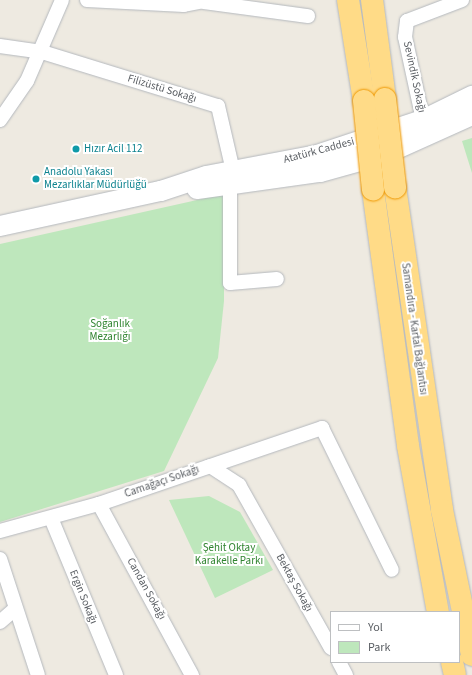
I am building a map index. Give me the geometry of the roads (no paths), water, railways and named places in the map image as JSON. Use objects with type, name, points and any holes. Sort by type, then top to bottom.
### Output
[{"type":"highway","name":"Samandıra - Kartal Bağlantısı","points":[[348,0],[364,102],[373,190],[408,446],[438,611]]},
{"type":"highway","name":"Samandıra - Kartal Bağlantısı","points":[[372,0],[395,187],[441,503],[472,655]]},
{"type":"highway","points":[[452,663],[455,675]]},
{"type":"street","points":[[0,120],[42,52],[62,0]]},
{"type":"street","points":[[86,0],[184,5],[206,1],[308,16]]},
{"type":"street","name":"Sevindik Sokağı","points":[[422,120],[405,37],[407,21],[462,0]]},
{"type":"street","points":[[0,46],[42,52]]},
{"type":"street","name":"Filizüstü Sokağı","points":[[42,52],[218,106],[231,178]]},
{"type":"street","name":"Atatürk Caddesi","points":[[0,226],[161,191],[231,178],[317,155],[422,120],[472,96]]},
{"type":"street","name":"Atatürk Caddesi","points":[[231,178],[320,172],[385,154],[472,115]]},
{"type":"street","points":[[231,178],[230,283],[277,279]]},
{"type":"street","name":"Camağaçı Sokağı","points":[[0,531],[99,504],[322,428],[392,570]]},
{"type":"street","name":"Bektaş Sokağı","points":[[210,466],[239,485],[330,646]]},
{"type":"street","name":"Candan Sokağı","points":[[99,504],[192,675]]},
{"type":"street","name":"Ergin Sokağı","points":[[51,518],[116,675]]},
{"type":"street","points":[[0,559],[15,609],[38,675]]},
{"type":"street","points":[[0,622],[15,609]]},
{"type":"street","points":[[340,663],[346,675]]},
{"type":"place","name":"Hızır Acil 112","points":[[76,149]]},
{"type":"place","name":"Anadolu Yakası Mezarlıklar Müdürlüğü","points":[[36,179]]},
{"type":"park label","name":"Soğanlık Mezarlığı","points":[[110,331]]},
{"type":"park label","name":"Şehit Oktay Karakelle Parkı","points":[[229,555]]}]
